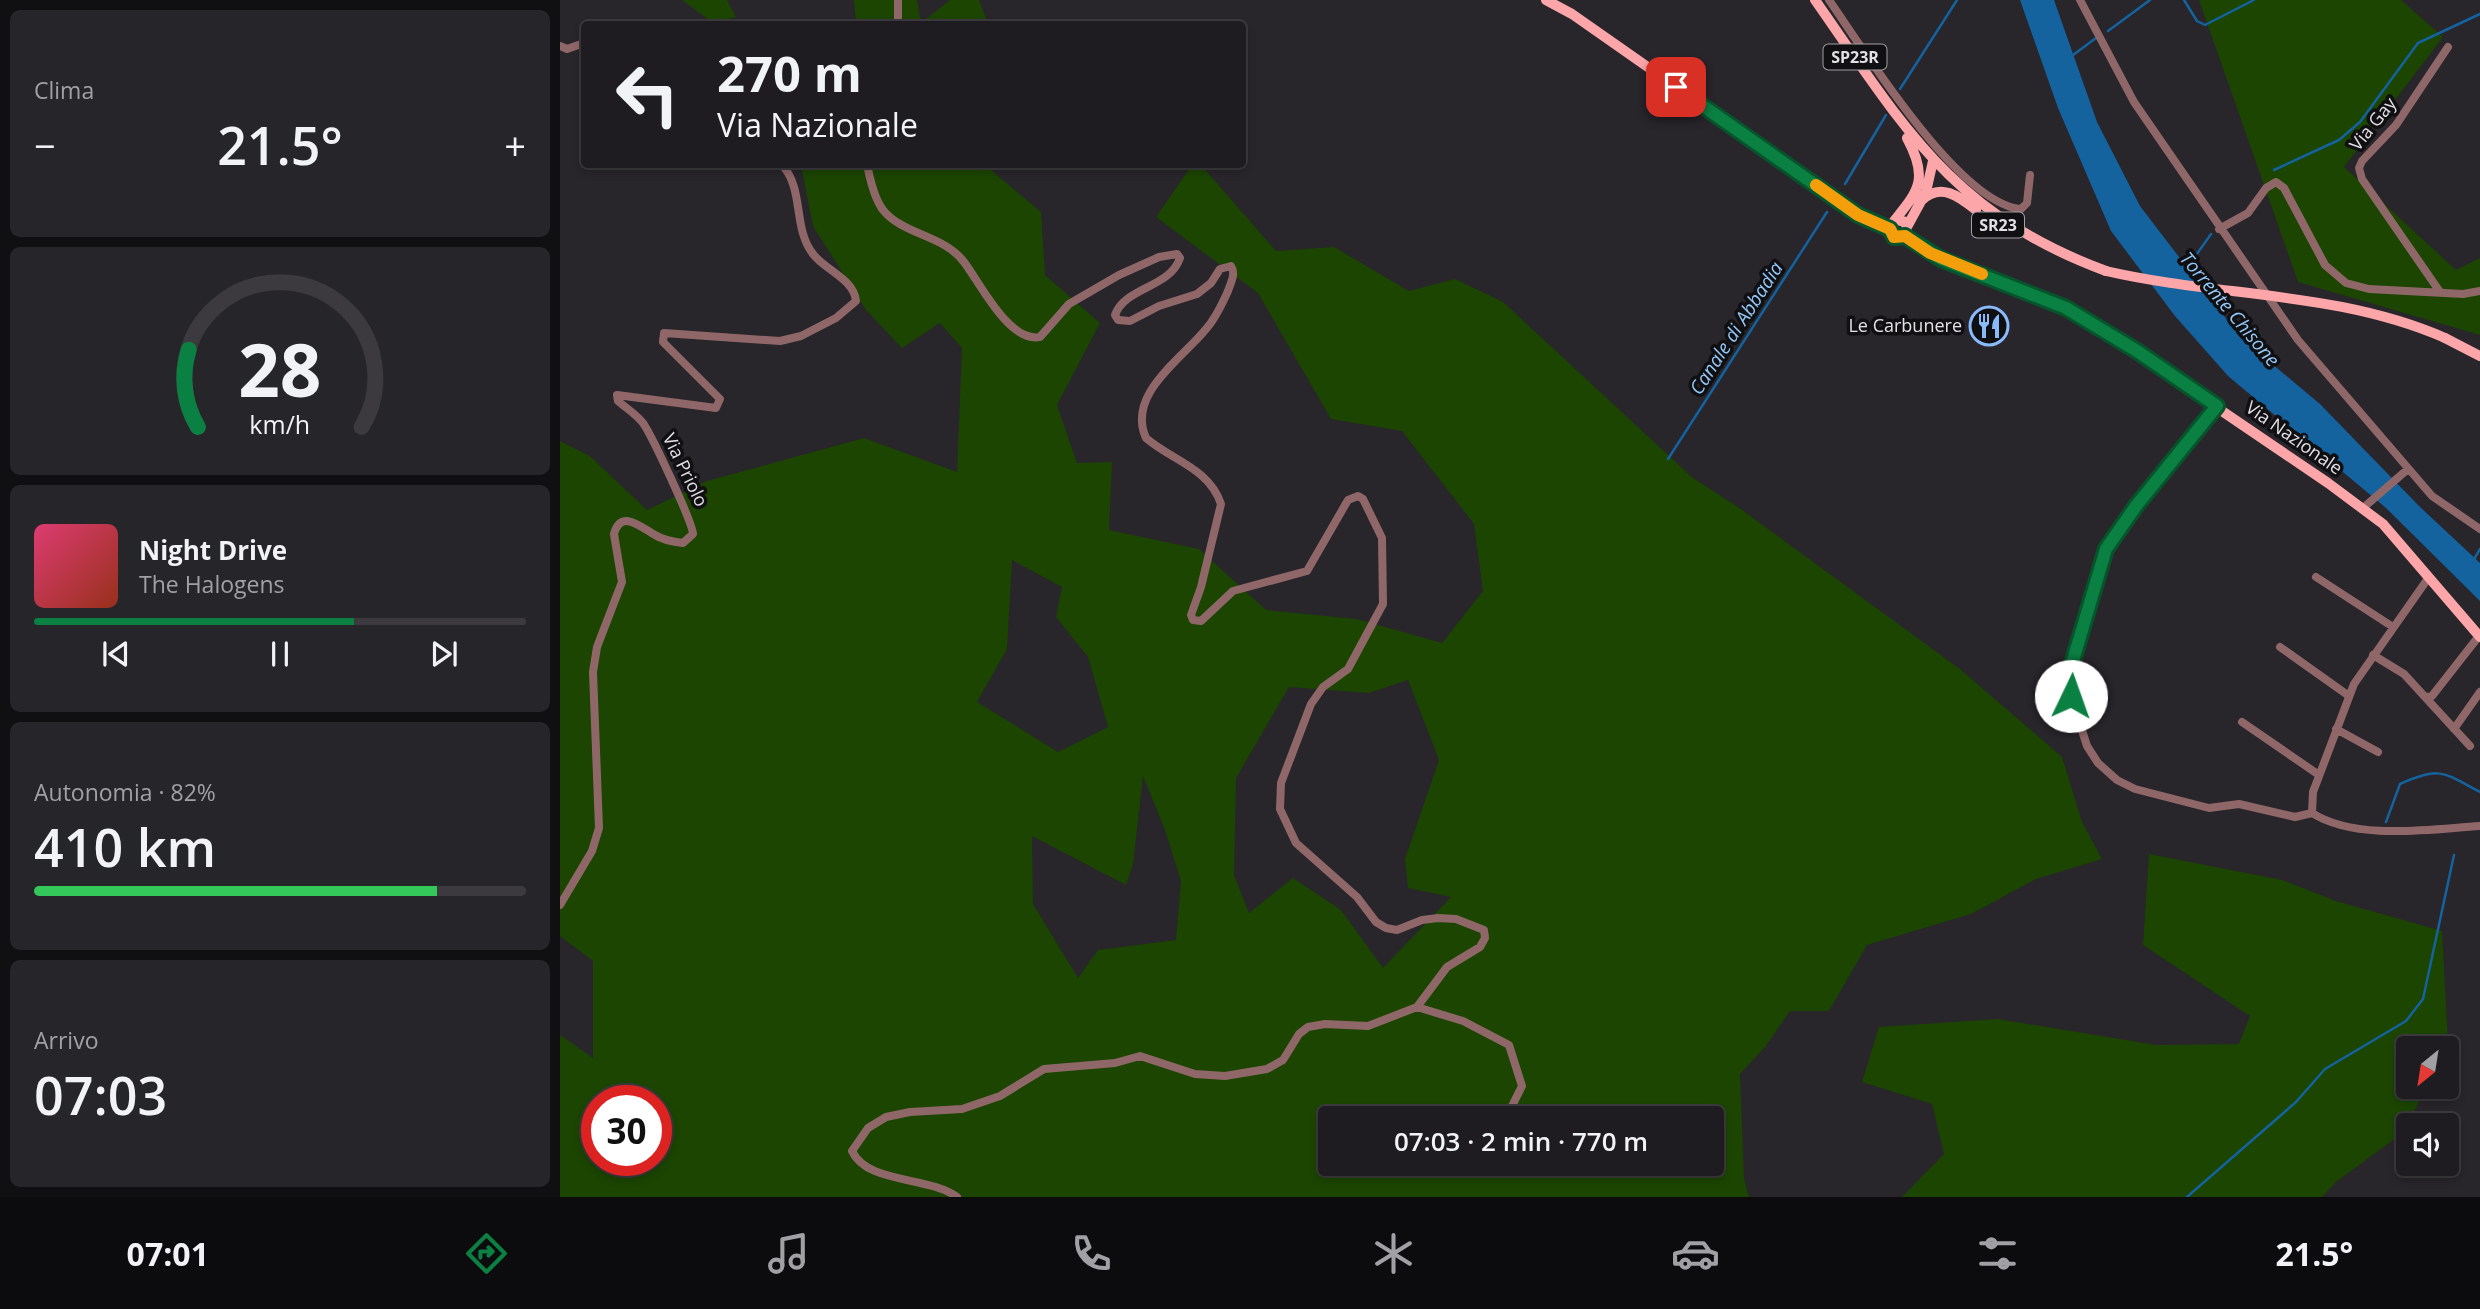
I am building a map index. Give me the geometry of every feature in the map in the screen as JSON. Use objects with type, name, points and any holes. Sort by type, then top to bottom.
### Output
[{"type":"main road","name":"Via Nazionale","points":[[1546,0],[1583,21],[1858,215],[1900,227],[1941,259],[2040,296],[2085,318],[2217,406],[2363,508],[2392,533],[2479,637]]},
{"type":"main road","name":"SP23R","points":[[1815,0],[1895,114],[1933,161],[2003,221],[2080,261],[2106,271],[2172,283],[2334,305],[2380,315],[2445,338],[2480,356]]},
{"type":"main road","points":[[1895,114],[1912,146],[1919,176],[1914,196],[1900,227]]},
{"type":"main road","points":[[1900,227],[1921,201],[1931,178],[1933,161]]},
{"type":"main road","name":"SR23","points":[[1921,201],[1933,193],[1953,193],[2029,245],[2062,260],[2080,261]]},
{"type":"street","points":[[898,0],[898,21]]},
{"type":"street","points":[[1829,0],[1885,82],[1935,145],[1968,179],[1997,202],[2021,209],[2027,203],[2030,175]]},
{"type":"street","points":[[2080,0],[2134,102],[2309,354],[2432,496],[2480,529]]},
{"type":"street","points":[[560,46],[567,49],[581,44]]},
{"type":"street","name":"Via Gay","points":[[2440,292],[2362,179],[2359,168],[2365,157],[2396,125],[2448,47]]},
{"type":"street","name":"Via Priolo","points":[[560,905],[592,851],[599,828],[593,672],[597,647],[621,587],[614,534],[616,527],[622,522],[631,521],[657,536],[683,544],[693,534],[692,522],[677,497],[651,436],[639,419],[618,401],[617,396],[621,393],[656,401],[716,408],[720,399],[663,342],[664,333],[741,341],[780,341],[801,335],[836,318],[856,301],[850,286],[820,261],[806,243],[794,184],[784,168]]},
{"type":"street","points":[[868,168],[874,193],[884,211],[899,222],[954,250],[998,311],[1028,337],[1044,334],[1062,311],[1079,296],[1137,265],[1170,254],[1177,254],[1179,263],[1160,282],[1120,306],[1115,316],[1118,320],[1130,321],[1159,306],[1197,294],[1225,265],[1234,270],[1225,298],[1208,328],[1152,388],[1143,411],[1143,432],[1152,444],[1190,466],[1218,495],[1221,504],[1201,587],[1191,615],[1197,622],[1233,590],[1307,571],[1348,500],[1357,496],[1369,506],[1382,538],[1382,604],[1348,670],[1324,687],[1311,704],[1279,797],[1284,821],[1296,844],[1357,897],[1376,922],[1386,929],[1397,930],[1422,920],[1456,919],[1484,930],[1485,938],[1480,947],[1447,967],[1417,1007],[1368,1026],[1325,1024],[1308,1027],[1299,1034],[1283,1060],[1267,1069],[1252,1073],[1195,1074],[1140,1056],[1115,1063],[1044,1069],[1000,1096],[962,1109],[910,1112],[886,1117],[868,1128],[857,1140],[852,1151],[855,1159],[866,1168],[937,1186],[957,1197]]},
{"type":"street","points":[[2220,229],[2248,214],[2266,188],[2276,182],[2284,188],[2325,265],[2337,277],[2369,289],[2480,291]]},
{"type":"street","points":[[2217,406],[2136,506],[2106,549],[2074,657],[2069,678],[2071,696],[2087,746],[2098,764],[2117,780],[2135,789],[2208,808],[2239,804],[2295,817],[2312,813]]},
{"type":"street","points":[[2363,508],[2407,469]]},
{"type":"street","points":[[2316,577],[2393,627]]},
{"type":"street","points":[[2429,577],[2373,655],[2349,696],[2310,804],[2312,813],[2321,819],[2379,832],[2480,826]]},
{"type":"street","points":[[2427,697],[2432,696],[2479,637]]},
{"type":"street","points":[[2280,646],[2349,696]]},
{"type":"street","points":[[2373,655],[2404,674],[2470,746]]},
{"type":"street","points":[[2454,729],[2480,692]]},
{"type":"street","points":[[2242,722],[2319,775]]},
{"type":"street","points":[[2336,729],[2378,752]]},
{"type":"street","points":[[1417,1007],[1464,1021],[1509,1045],[1522,1086],[1512,1106]]},
{"type":"green space","points":[[682,0],[727,0],[736,17],[710,21]]},
{"type":"green space","points":[[854,0],[917,0],[921,21],[856,21]]},
{"type":"green space","points":[[950,0],[979,0],[987,21],[924,21]]},
{"type":"green space","points":[[2199,0],[2401,0],[2443,37],[2344,167],[2456,270],[2480,258],[2480,335],[2298,282]]},
{"type":"green space","points":[[802,168],[989,168],[1041,212],[1045,275],[1100,323],[1057,405],[1077,463],[1112,462],[1109,530],[1199,549],[1266,610],[1357,619],[1442,643],[1483,591],[1474,524],[1402,431],[1331,419],[1258,293],[1156,217],[1190,168],[1204,168],[1276,251],[1334,247],[1409,291],[1455,279],[1503,302],[1693,478],[1738,507],[1960,669],[2062,757],[2082,822],[2102,859],[2036,879],[1971,914],[1867,945],[1829,1011],[1790,1011],[1765,1047],[1740,1074],[1744,1178],[1749,1197],[560,1197],[560,1035],[593,1058],[593,961],[560,936],[560,441],[590,456],[647,510],[707,481],[864,438],[957,472],[962,348],[940,323],[902,348],[866,310],[813,226]],"holes":[[[1012,560],[1062,587],[1056,617],[1088,657],[1108,727],[1058,752],[977,702],[1007,649]],[[1408,680],[1439,760],[1405,859],[1408,888],[1451,897],[1383,968],[1341,910],[1293,878],[1249,913],[1234,875],[1236,778],[1289,687],[1369,693]],[[1143,776],[1165,830],[1181,881],[1176,940],[1098,950],[1078,978],[1033,904],[1032,836],[1126,885],[1133,864]]]},
{"type":"green space","points":[[2149,854],[2282,880],[2336,901],[2442,931],[2448,1036],[2396,1036],[2396,1099],[2420,1099],[2413,1113],[2396,1113],[2396,1138],[2336,1182],[2322,1197],[1902,1197],[1944,1154],[1932,1104],[1862,1082],[1879,1027],[1998,1019],[2156,1045],[2239,1044],[2250,1016],[2143,945]]},
{"type":"water","points":[[2020,0],[2054,0],[2097,122],[2140,206],[2241,338],[2320,404],[2419,506],[2480,563],[2480,601],[2386,508],[2228,376],[2175,316],[2111,231],[2058,108]]},
{"type":"waterway","name":"Canale di Abbadia","points":[[1900,89],[1957,0]]},
{"type":"waterway","points":[[2108,31],[2150,0]]},
{"type":"waterway","points":[[2184,0],[2197,21],[2205,25],[2254,0]]},
{"type":"waterway","points":[[2274,170],[2339,140],[2360,122],[2418,43],[2480,14]]},
{"type":"waterway","points":[[2073,55],[2096,38]]},
{"type":"waterway","name":"Canale di Abbadia","points":[[1845,184],[1886,115]]},
{"type":"waterway","name":"Canale di Abbadia","points":[[1668,459],[1827,212]]},
{"type":"waterway","name":"Torrente Chisone","points":[[2187,268],[2211,234]]},
{"type":"waterway","points":[[2473,561],[2480,549]]},
{"type":"waterway","name":"Canale di Abbadia","points":[[2386,822],[2400,784],[2413,778],[2433,773],[2441,774],[2480,792]]},
{"type":"waterway","points":[[2187,1197],[2296,1102],[2325,1069],[2406,1021],[2423,999],[2454,855]]},
{"type":"slow traffic","points":[[1816,185],[1858,215],[1890,229],[1894,237],[1905,236],[1941,259],[1982,274]]},
{"type":"place","name":"Le Carbunere","points":[[1989,326]]},
{"type":"route","points":[[1676,87],[1858,215],[1890,229],[1894,237],[1905,236],[1941,259],[2066,308],[2137,351],[2217,406],[2110,540],[2074,657],[2069,678],[2071,696]]}]
